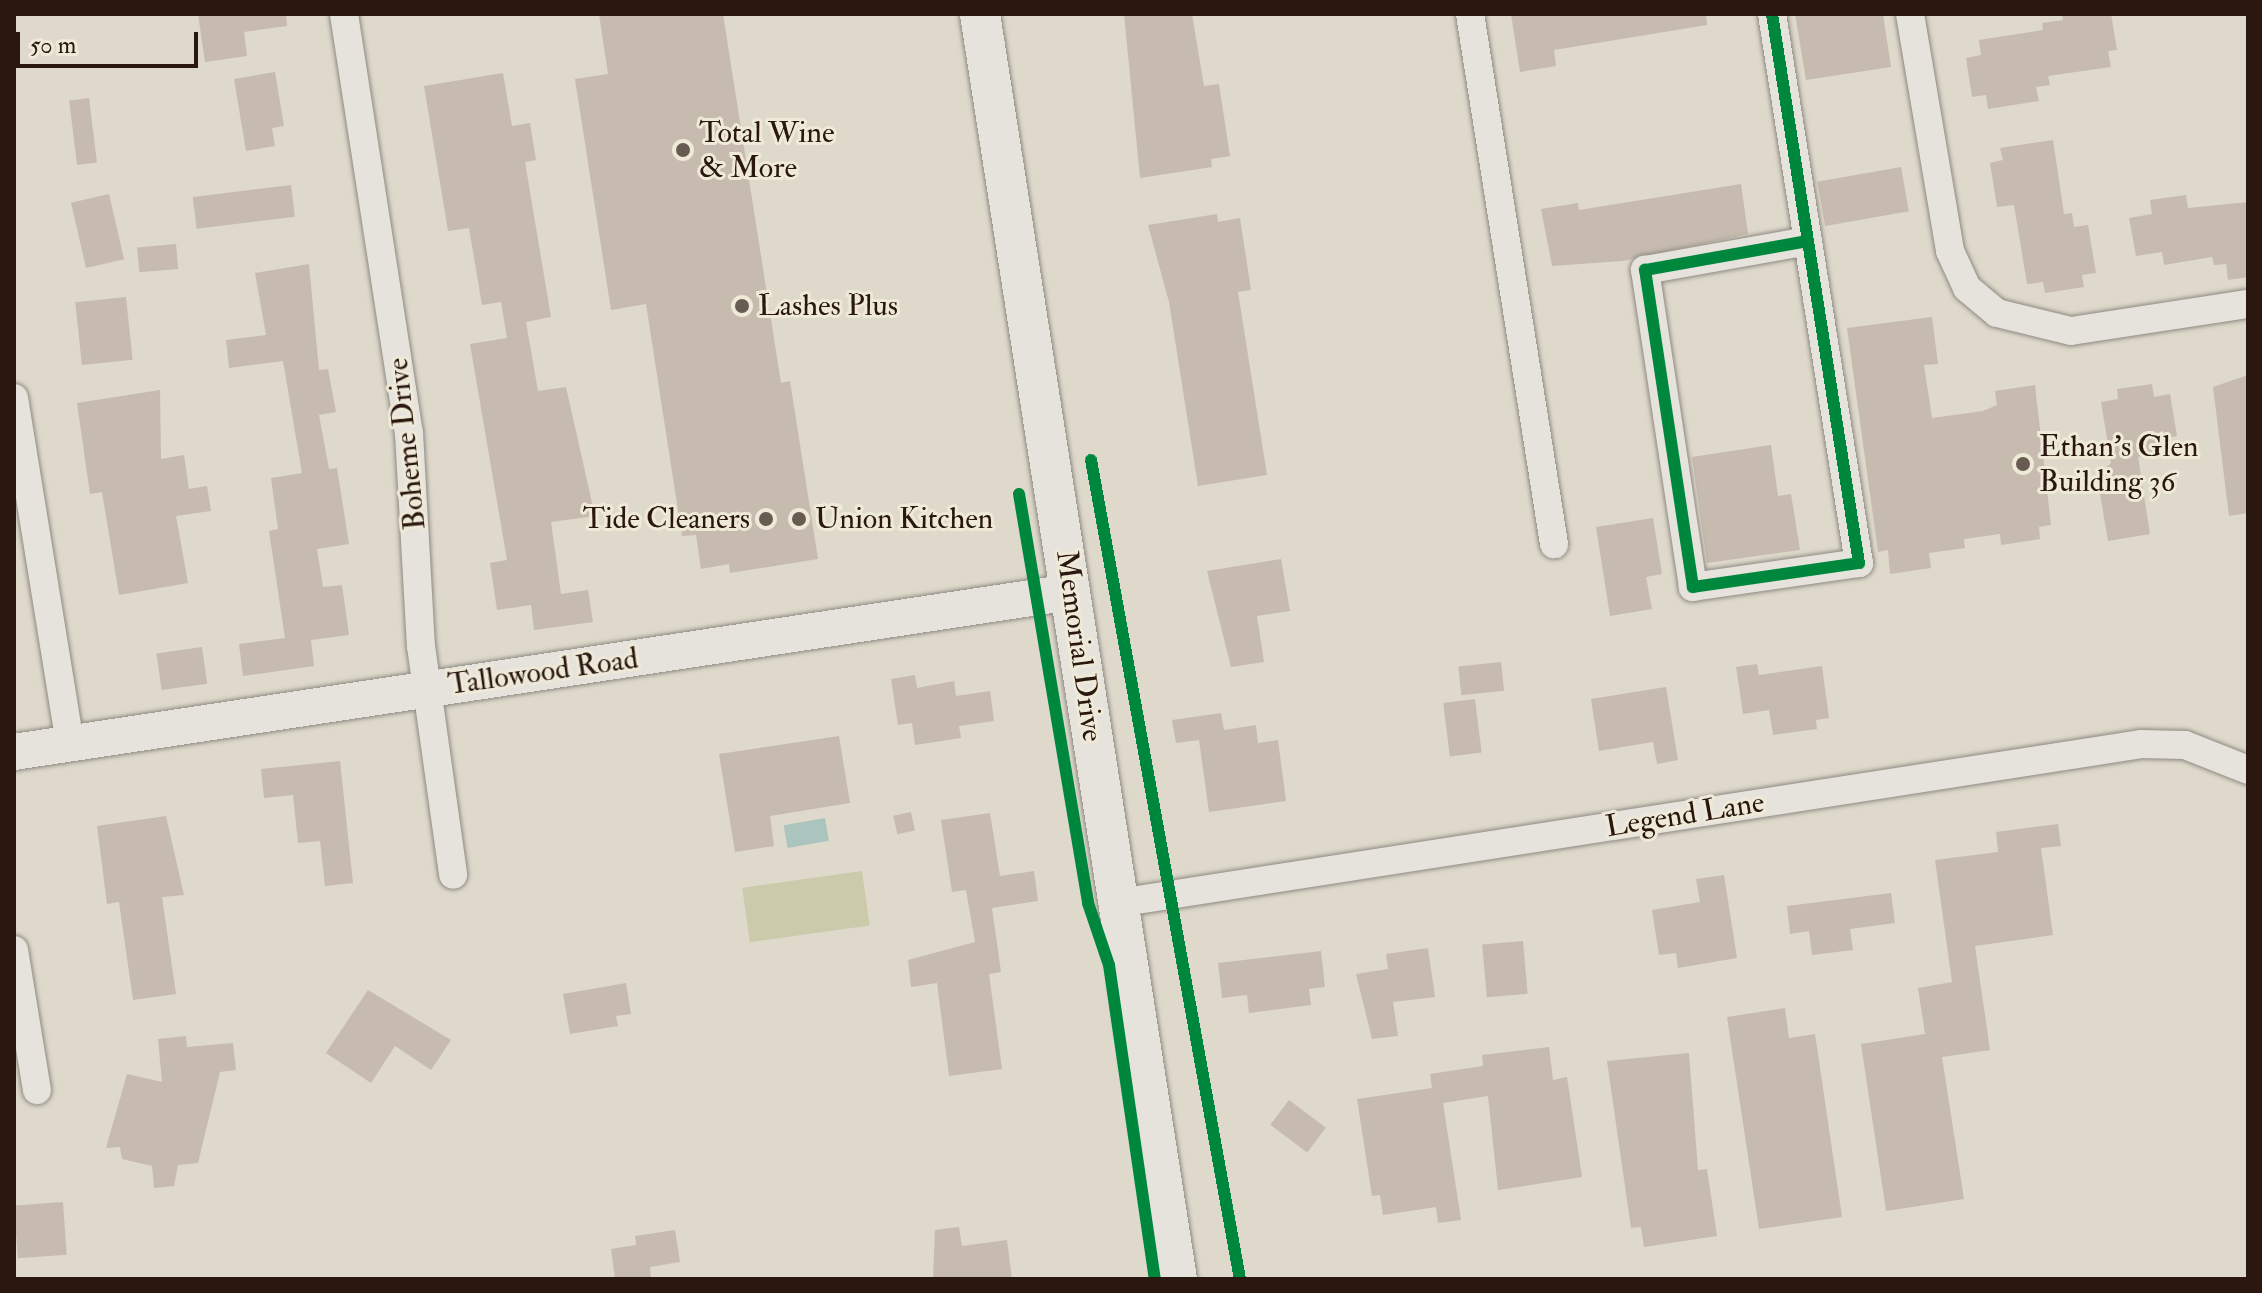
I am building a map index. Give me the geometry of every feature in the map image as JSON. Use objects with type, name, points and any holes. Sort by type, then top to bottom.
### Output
[{"type":"main road","name":"Memorial Drive","points":[[980,14],[1177,1279]]},
{"type":"street","name":"Boheme Drive","points":[[344,14],[409,433],[428,689],[453,875]]},
{"type":"street","points":[[1470,14],[1554,544]]},
{"type":"street","points":[[1772,14],[1859,563],[1693,587],[1645,270],[1807,241]]},
{"type":"street","points":[[1910,14],[1950,251],[1967,288],[1997,313],[2071,331],[2248,304]]},
{"type":"street","points":[[14,398],[70,743]]},
{"type":"street","name":"Tallowood Road","points":[[14,752],[1071,592]]},
{"type":"street","name":"Legend Lane","points":[[1118,903],[2141,744],[2185,745],[2248,770]]},
{"type":"street","points":[[14,950],[37,1090]]},
{"type":"green space","points":[[862,871],[870,925],[750,942],[742,888]]},
{"type":"water","points":[[825,818],[829,841],[788,848],[784,825]]},
{"type":"building","points":[[198,14],[286,14],[287,26],[244,32],[247,56],[205,62]]},
{"type":"building","points":[[599,14],[723,14],[781,383],[790,381],[818,559],[730,573],[729,564],[701,569],[696,535],[682,536],[646,304],[611,310],[575,79],[608,74]]},
{"type":"building","points":[[1124,14],[1192,14],[1204,86],[1219,84],[1230,156],[1211,159],[1212,167],[1140,178]]},
{"type":"building","points":[[1511,14],[1706,14],[1707,25],[1554,50],[1556,66],[1520,72]]},
{"type":"building","points":[[1795,14],[1883,14],[1891,67],[1806,80]]},
{"type":"building","points":[[2062,14],[2111,14],[2117,50],[2108,51],[2111,67],[2048,76],[2050,85],[2036,87],[2039,101],[1988,109],[1986,95],[1972,97],[1966,58],[1981,55],[1979,40],[2043,30],[2042,23],[2063,20]]},
{"type":"building","points":[[275,72],[284,126],[272,128],[275,146],[246,151],[234,79]]},
{"type":"building","points":[[503,73],[512,126],[530,123],[536,160],[525,162],[551,317],[526,322],[538,391],[566,387],[595,516],[551,522],[561,594],[588,590],[593,622],[534,630],[531,605],[497,610],[490,563],[507,560],[470,344],[507,338],[501,302],[482,305],[469,228],[448,231],[424,86]]},
{"type":"building","points":[[89,98],[97,163],[77,165],[69,100]]},
{"type":"building","points":[[2053,140],[2064,214],[2072,213],[2074,227],[2088,225],[2096,273],[2082,275],[2084,287],[2045,293],[2043,282],[2027,284],[2014,205],[1997,207],[1990,163],[2003,160],[2000,148]]},
{"type":"building","points":[[1901,167],[1909,211],[1825,226],[1817,182]]},
{"type":"building","points":[[1741,184],[1748,234],[1623,261],[1552,266],[1541,209],[1578,203],[1579,210]]},
{"type":"building","points":[[291,185],[295,217],[197,229],[193,197]]},
{"type":"building","points":[[109,194],[124,259],[86,268],[71,203]]},
{"type":"building","points":[[2186,195],[2188,208],[2248,202],[2248,277],[2228,280],[2226,264],[2214,265],[2212,257],[2164,265],[2162,252],[2136,256],[2129,218],[2152,214],[2150,200]]},
{"type":"building","points":[[1217,214],[1218,222],[1240,218],[1251,290],[1238,292],[1267,475],[1198,486],[1169,302],[1148,225]]},
{"type":"building","points":[[176,244],[178,269],[139,272],[137,247]]},
{"type":"building","points":[[309,264],[319,370],[328,369],[336,412],[319,415],[329,469],[337,468],[349,544],[317,549],[323,587],[342,585],[349,635],[311,640],[314,666],[243,676],[239,644],[285,638],[269,531],[278,529],[271,478],[302,473],[283,361],[229,368],[226,340],[266,335],[255,273]]},
{"type":"building","points":[[126,297],[133,360],[82,365],[75,302]]},
{"type":"building","points":[[1932,317],[1938,364],[1924,365],[1932,418],[1983,411],[1997,405],[1995,391],[2035,385],[2051,525],[2039,527],[2040,539],[2001,545],[2000,534],[1964,539],[1965,548],[1929,553],[1931,568],[1890,574],[1888,550],[1878,552],[1847,328]]},
{"type":"building","points":[[2248,375],[2248,513],[2229,516],[2213,387]]},
{"type":"building","points":[[2152,384],[2154,397],[2170,394],[2177,436],[2160,439],[2162,453],[2138,457],[2150,534],[2108,541],[2097,476],[2111,463],[2101,402],[2118,399],[2117,389]]},
{"type":"building","points":[[160,390],[161,459],[184,455],[189,489],[207,486],[211,511],[176,516],[188,583],[119,595],[102,492],[90,494],[77,403]]},
{"type":"building","points":[[1771,445],[1778,496],[1791,494],[1800,550],[1707,563],[1692,457]]},
{"type":"building","points":[[1653,518],[1662,574],[1646,577],[1652,609],[1610,616],[1596,527]]},
{"type":"building","points":[[1281,559],[1290,611],[1257,616],[1264,662],[1231,667],[1207,571]]},
{"type":"building","points":[[202,647],[207,684],[162,690],[156,653]]},
{"type":"building","points":[[1501,662],[1504,691],[1461,695],[1458,666]]},
{"type":"building","points":[[1757,664],[1759,675],[1822,666],[1829,718],[1816,720],[1817,729],[1773,735],[1769,710],[1743,714],[1736,667]]},
{"type":"building","points":[[915,675],[917,688],[954,681],[956,696],[990,691],[994,721],[959,726],[961,738],[915,745],[912,723],[898,725],[891,679]]},
{"type":"building","points":[[1666,687],[1678,760],[1657,764],[1653,742],[1599,751],[1591,699]]},
{"type":"building","points":[[1475,699],[1482,753],[1450,756],[1443,703]]},
{"type":"building","points":[[1221,713],[1224,730],[1256,725],[1258,743],[1278,740],[1286,801],[1209,812],[1199,740],[1176,743],[1172,720]]},
{"type":"building","points":[[839,736],[850,803],[770,816],[774,846],[735,852],[719,754]]},
{"type":"building","points":[[340,761],[353,883],[325,886],[320,841],[298,843],[293,795],[264,798],[261,769]]},
{"type":"building","points":[[911,812],[915,831],[897,834],[893,816]]},
{"type":"building","points":[[990,813],[1000,876],[1034,871],[1038,901],[992,908],[1001,972],[989,974],[1002,1069],[949,1076],[937,983],[911,987],[908,960],[975,942],[966,890],[952,892],[941,820]]},
{"type":"building","points":[[166,816],[184,895],[162,897],[176,994],[133,1000],[119,902],[107,904],[97,826]]},
{"type":"building","points":[[2058,824],[2061,846],[2041,848],[2053,935],[1975,946],[1990,1050],[1942,1057],[1964,1199],[1886,1211],[1861,1044],[1925,1034],[1918,988],[1952,982],[1935,860],[1998,852],[1996,832]]},
{"type":"building","points":[[1724,875],[1737,958],[1678,968],[1676,953],[1659,955],[1652,910],[1700,902],[1696,879]]},
{"type":"building","points":[[1891,893],[1895,923],[1850,929],[1853,950],[1812,955],[1809,931],[1790,934],[1787,906]]},
{"type":"building","points":[[1523,941],[1528,994],[1487,997],[1482,945]]},
{"type":"building","points":[[1428,948],[1435,997],[1393,1002],[1398,1036],[1372,1039],[1356,974],[1388,969],[1386,954]]},
{"type":"building","points":[[1321,951],[1325,987],[1309,989],[1311,1005],[1249,1013],[1247,995],[1222,998],[1218,963]]},
{"type":"building","points":[[626,983],[631,1014],[616,1016],[618,1026],[570,1034],[563,994]]},
{"type":"building","points":[[368,990],[451,1040],[431,1070],[395,1046],[371,1083],[326,1053]]},
{"type":"building","points":[[1785,1008],[1789,1038],[1815,1034],[1842,1217],[1759,1229],[1727,1017]]},
{"type":"building","points":[[186,1036],[187,1047],[233,1043],[236,1070],[220,1072],[198,1163],[178,1165],[174,1186],[154,1188],[152,1166],[122,1159],[120,1147],[106,1148],[127,1074],[162,1082],[158,1039]]},
{"type":"building","points":[[1549,1047],[1553,1080],[1567,1077],[1582,1177],[1498,1190],[1488,1096],[1443,1103],[1461,1220],[1438,1223],[1436,1207],[1383,1215],[1380,1195],[1372,1196],[1357,1099],[1432,1088],[1430,1074],[1483,1066],[1482,1055]]},
{"type":"building","points":[[1689,1053],[1698,1170],[1707,1169],[1717,1236],[1644,1247],[1641,1227],[1631,1228],[1607,1061]]},
{"type":"building","points":[[1289,1100],[1326,1128],[1307,1152],[1270,1125]]},
{"type":"building","points":[[63,1202],[67,1255],[18,1258],[14,1205]]},
{"type":"building","points":[[959,1227],[962,1246],[1007,1240],[1012,1279],[933,1279],[935,1230]]},
{"type":"building","points":[[675,1230],[680,1262],[650,1267],[651,1279],[615,1279],[611,1249],[636,1245],[635,1236]]},
{"type":"cycle path","points":[[1772,14],[1859,563],[1693,587],[1645,270],[1807,241]]},
{"type":"cycle path","points":[[1091,460],[1240,1279]]},
{"type":"cycle path","points":[[1019,494],[1088,903],[1109,965],[1155,1279]]},
{"type":"place","name":"Total Wine & More","points":[[683,150]]},
{"type":"place","name":"Lashes Plus","points":[[742,306]]},
{"type":"place","name":"Ethan's Glen Building 36","points":[[2023,464]]},
{"type":"place","name":"Tide Cleaners","points":[[766,519]]},
{"type":"place","name":"Union Kitchen","points":[[799,519]]}]
